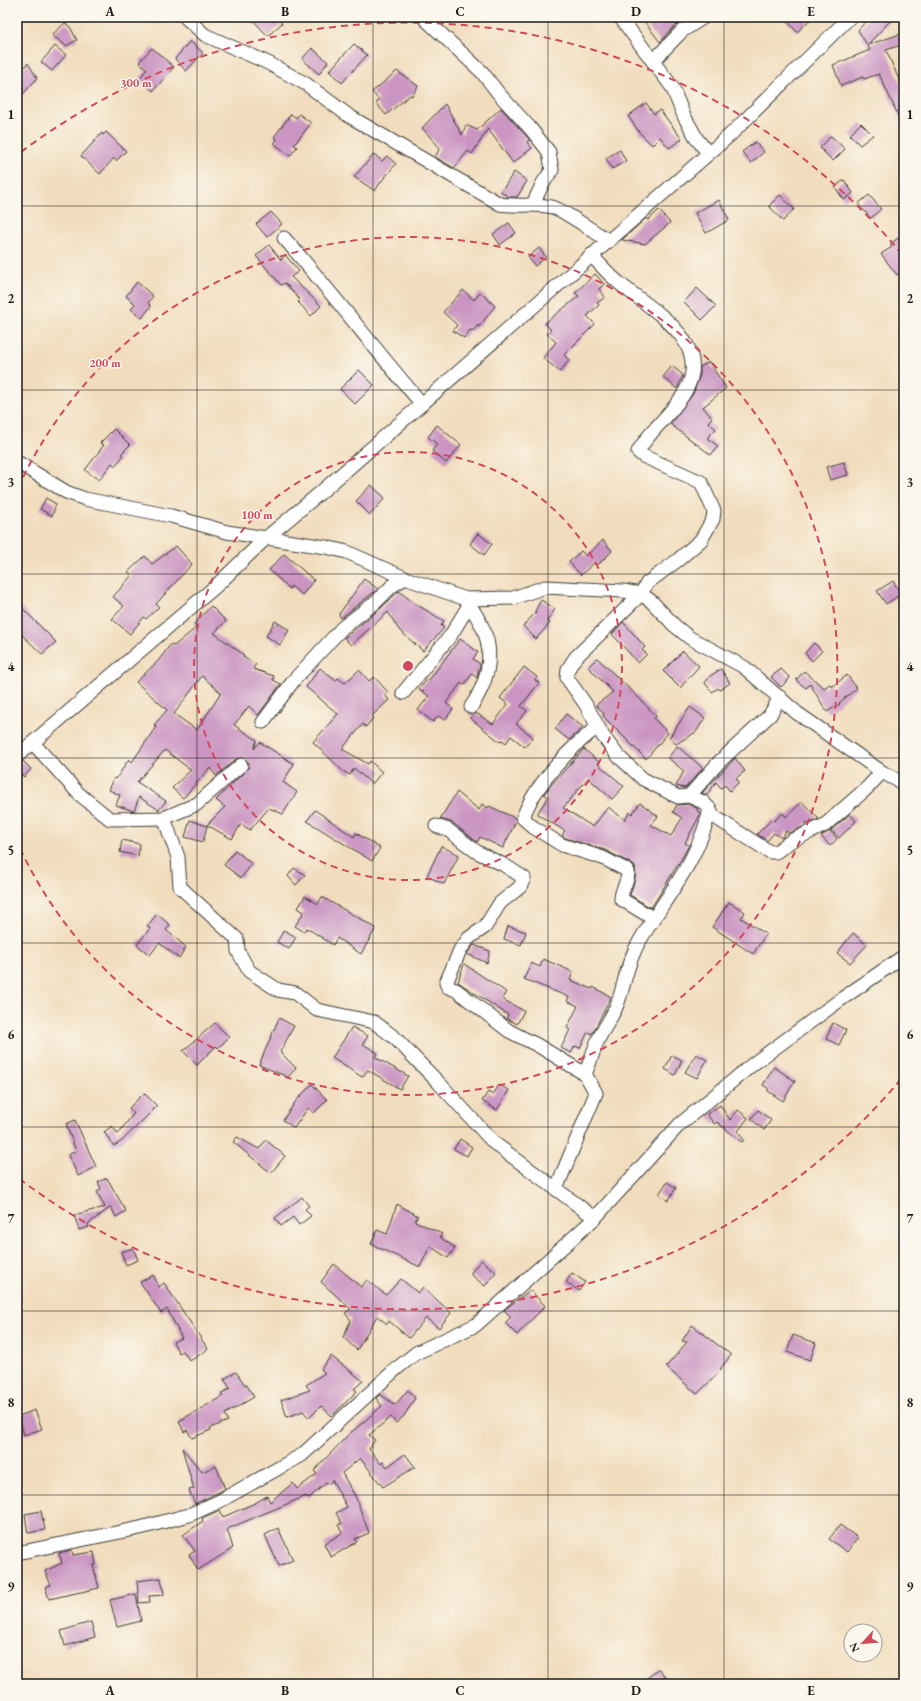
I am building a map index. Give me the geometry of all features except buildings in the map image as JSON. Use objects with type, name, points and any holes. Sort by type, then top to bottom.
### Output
[{"type":"street","points":[[185,17],[205,35],[268,63],[306,84],[349,116],[500,204],[516,206],[533,204],[554,208],[608,240]]},
{"type":"street","points":[[423,17],[482,72],[549,152],[552,170],[543,183],[533,204]]},
{"type":"street","points":[[620,17],[672,87],[684,116],[697,139],[708,153]]},
{"type":"street","points":[[653,61],[682,32],[704,17]]},
{"type":"street","points":[[17,756],[92,690],[216,586],[266,538],[731,134],[850,17]]},
{"type":"street","points":[[284,238],[329,289],[385,362],[422,404]]},
{"type":"street","points":[[591,255],[618,283],[663,316],[691,350],[693,367],[687,388],[679,401],[642,443],[638,452],[643,456],[701,482],[714,511],[713,519],[701,540],[647,583],[642,594],[575,658],[568,669],[567,678],[618,756],[643,779],[678,797],[690,796],[703,802],[710,809],[713,816],[770,852],[776,852],[791,841],[825,825],[867,788],[882,772]]},
{"type":"street","points":[[17,462],[66,492],[86,499],[171,516],[228,532],[326,547],[347,552],[405,578],[468,602],[513,598],[545,587],[623,591],[642,594],[651,601],[675,626],[690,638],[744,667],[797,713],[882,772],[904,784]]},
{"type":"street","points":[[263,722],[294,680],[343,627],[376,602],[392,586],[405,578]]},
{"type":"street","points":[[403,693],[451,635],[468,602]]},
{"type":"street","points":[[468,602],[485,632],[490,660],[481,691],[471,706]]},
{"type":"street","points":[[690,796],[719,762],[770,715],[780,698]]},
{"type":"street","points":[[598,727],[565,754],[537,793],[523,818],[533,827],[562,845],[603,858],[628,871],[628,876],[621,894],[621,899],[654,919]]},
{"type":"street","points":[[33,742],[79,794],[110,819],[164,818],[197,804],[241,765]]},
{"type":"street","points":[[585,1074],[598,1041],[616,1007],[622,991],[626,968],[638,942],[686,870],[700,843],[710,809]]},
{"type":"street","points":[[164,818],[178,857],[180,888],[237,939],[238,950],[248,971],[278,990],[295,993],[316,1010],[374,1022],[395,1038],[417,1060],[494,1143],[595,1218]]},
{"type":"street","points":[[436,826],[448,830],[477,852],[504,865],[524,878],[520,887],[500,903],[485,927],[469,938],[460,950],[446,983],[448,987],[456,990],[509,1031],[537,1044],[585,1074],[596,1093],[556,1189]]},
{"type":"street","points":[[17,1553],[140,1528],[189,1515],[262,1479],[302,1454],[396,1369],[416,1353],[476,1325],[595,1218],[679,1125],[766,1055],[840,1000],[904,956]]}]
